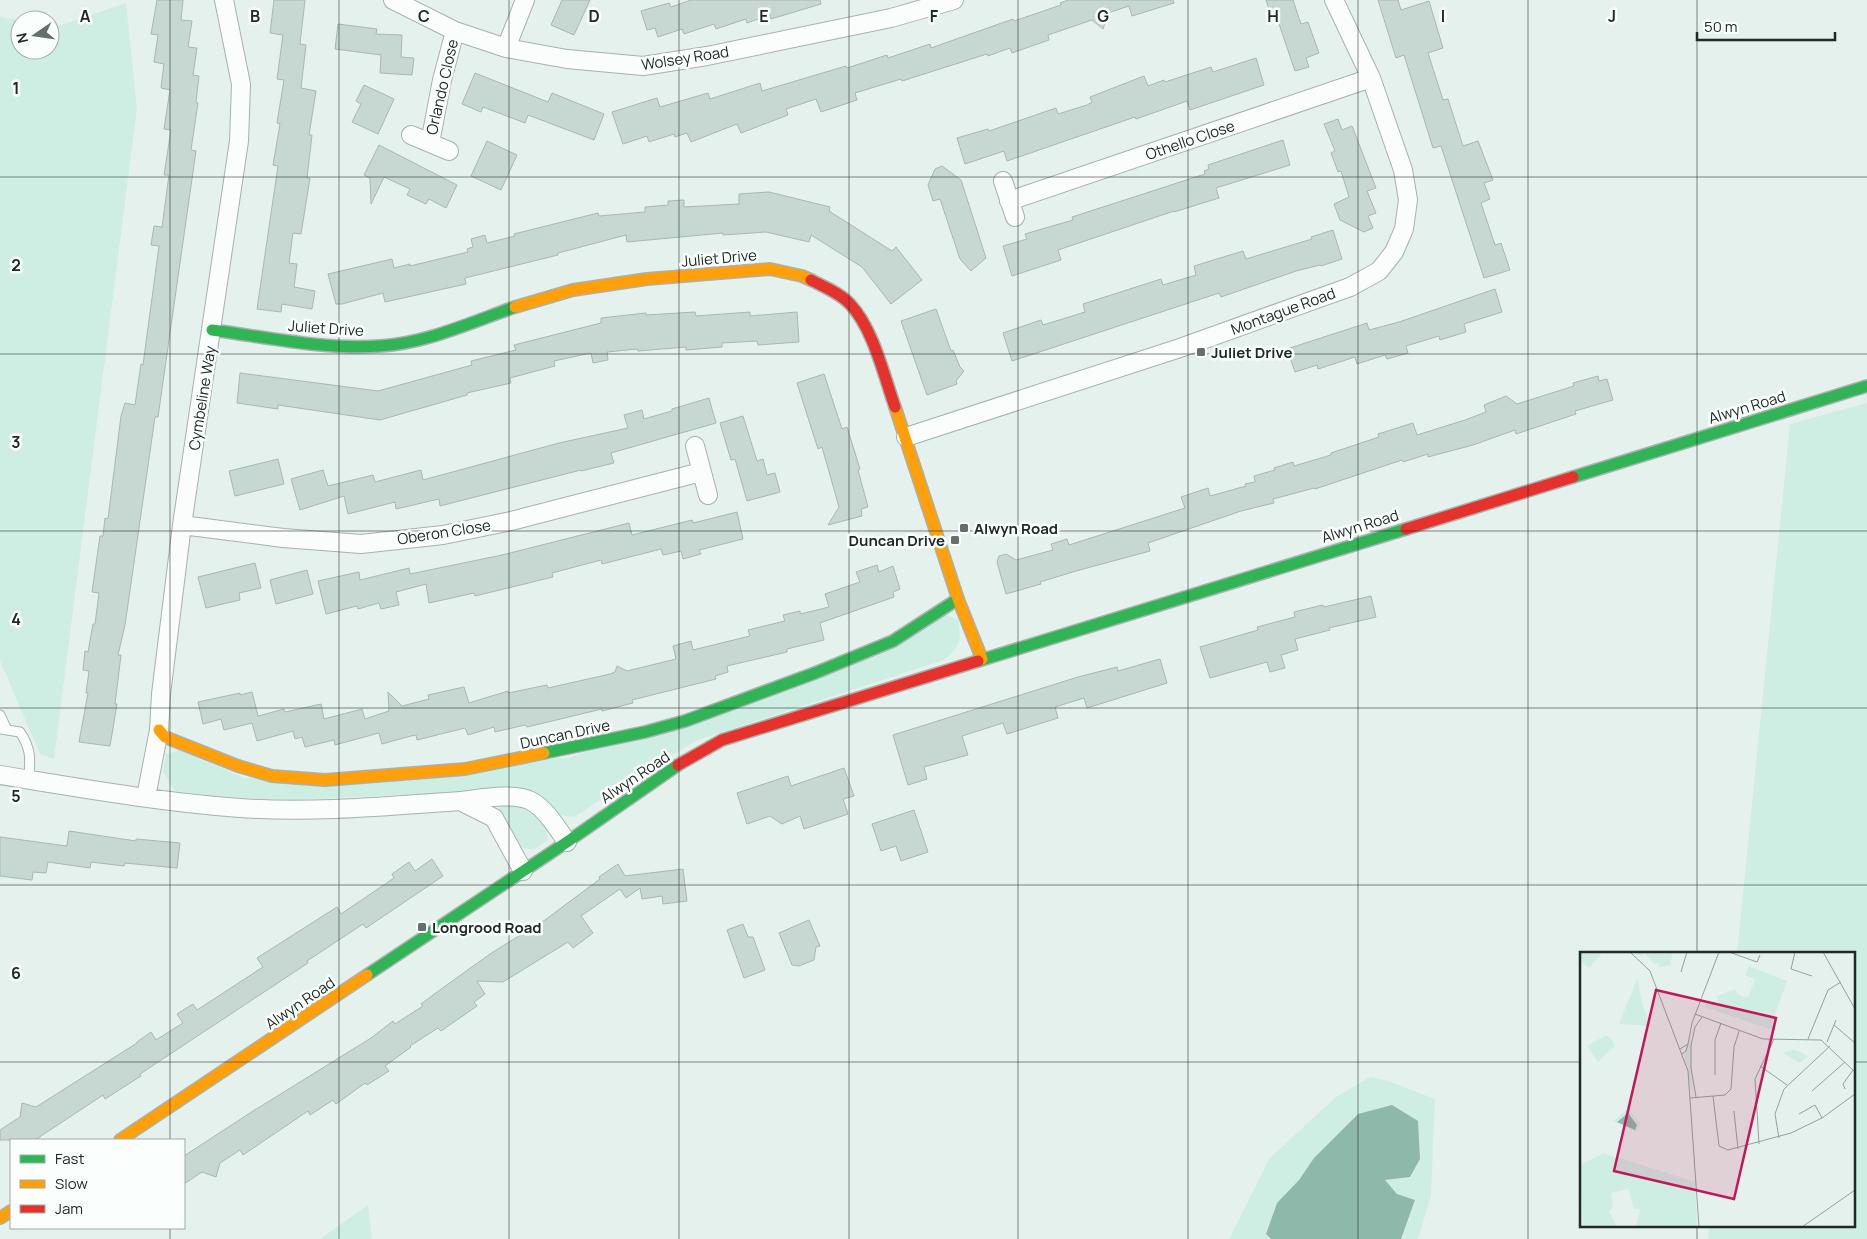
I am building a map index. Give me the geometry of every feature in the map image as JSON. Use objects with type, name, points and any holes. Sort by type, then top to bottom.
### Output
[{"type":"street","name":"Cymbeline Way","points":[[146,797],[159,730],[161,694],[182,525],[239,141],[241,84],[224,0]]},
{"type":"street","name":"Wolsey Road","points":[[393,0],[455,31],[506,48],[567,59],[643,66],[707,56],[891,18],[954,0]]},
{"type":"street","points":[[506,48],[525,0]]},
{"type":"street","name":"Montague Road","points":[[906,437],[1180,348],[1350,287],[1379,271],[1394,252],[1404,229],[1408,200],[1402,170],[1370,78],[1334,0]]},
{"type":"street","name":"Orlando Close","points":[[430,143],[442,80],[455,31]]},
{"type":"street","name":"Othello Close","points":[[1002,181],[1012,209],[1370,78]]},
{"type":"street","name":"Orlando Close","points":[[411,135],[449,151]]},
{"type":"street","name":"Juliet Drive","points":[[212,330],[335,346],[380,346],[437,334],[528,302],[573,290],[647,279],[770,269],[802,276],[829,289],[850,304],[867,327],[906,437],[958,599],[982,659]]},
{"type":"street","name":"Alwyn Road","points":[[122,1139],[524,871],[676,766],[722,740],[1867,386]]},
{"type":"street","points":[[694,446],[708,495]]},
{"type":"street","name":"Oberon Close","points":[[182,525],[283,538],[361,544],[443,535],[511,521],[701,472]]},
{"type":"street","name":"Duncan Drive","points":[[159,730],[165,737],[238,766],[272,776],[325,780],[465,769],[550,752],[685,721],[894,641],[958,599]]},
{"type":"street","points":[[0,776],[146,797],[241,808],[314,810],[509,796],[530,800],[548,815],[567,842]]},
{"type":"street","points":[[460,801],[494,818],[524,871]]},
{"type":"lane","points":[[0,715],[4,730],[20,732],[26,741],[30,752],[29,780]]},
{"type":"shaded area","points":[[126,3],[137,108],[54,759],[40,754],[0,661],[0,17],[10,18],[10,60],[60,60],[61,25]]},
{"type":"shaded area","points":[[1867,403],[1867,1239],[1708,1239],[1709,1226],[1854,1226],[1854,952],[1737,952],[1790,424]]},
{"type":"shaded area","points":[[947,615],[958,620],[960,638],[957,647],[944,660],[698,740],[653,766],[574,817],[560,815],[549,806],[512,790],[289,800],[222,797],[175,791],[163,772],[166,754],[179,750],[245,778],[569,758]]},
{"type":"shaded area","points":[[520,805],[531,811],[539,819],[547,834],[548,840],[533,850],[520,847],[497,813],[500,806]]},
{"type":"shaded area","points":[[1370,1077],[1388,1081],[1435,1099],[1431,1196],[1418,1239],[1401,1239],[1415,1200],[1397,1194],[1384,1180],[1410,1177],[1420,1159],[1357,1114],[1314,1158],[1299,1180],[1277,1203],[1266,1234],[1271,1239],[1229,1239],[1269,1159],[1336,1097]]},
{"type":"shaded area","points":[[1392,1105],[1418,1121],[1420,1159],[1410,1177],[1385,1180],[1397,1194],[1415,1200],[1401,1239],[1271,1239],[1266,1234],[1277,1203],[1299,1180],[1314,1158],[1358,1114]]},
{"type":"shaded area","points":[[368,1205],[372,1239],[320,1239]]},
{"type":"building","points":[[157,0],[183,0],[181,20],[192,21],[188,47],[197,48],[193,75],[199,76],[196,102],[198,103],[191,150],[196,151],[158,417],[155,417],[125,625],[118,655],[121,655],[115,704],[117,704],[110,746],[79,742],[88,693],[86,693],[89,671],[83,670],[85,651],[88,652],[93,624],[95,624],[99,593],[92,592],[100,536],[103,536],[105,518],[108,519],[121,416],[125,403],[135,405],[141,364],[143,365],[159,246],[151,245],[154,226],[162,227],[169,175],[164,175],[171,130],[164,129],[170,90],[161,88],[164,64],[154,62],[158,35],[151,34]]},
{"type":"building","points":[[274,0],[305,0],[300,44],[306,45],[301,88],[316,91],[309,135],[312,135],[307,178],[310,178],[301,234],[293,233],[289,263],[297,264],[294,287],[315,291],[312,309],[282,304],[281,312],[257,309],[278,166],[273,165],[280,124],[277,123],[284,80],[277,79],[283,35],[270,33]]},
{"type":"building","points":[[562,0],[590,0],[574,35],[551,25]]},
{"type":"building","points":[[691,0],[820,0],[821,4],[771,19],[770,15],[747,23],[746,19],[716,29],[714,24],[684,34],[682,29],[658,37],[655,28],[647,30],[641,11],[669,3],[671,7]]},
{"type":"building","points":[[1068,0],[1173,0],[1174,3],[1132,16],[1129,6],[1108,13],[1103,29],[1092,20],[1048,35],[1049,40],[1012,53],[1010,48],[902,81],[901,79],[855,93],[857,100],[821,112],[816,99],[786,109],[788,115],[741,133],[737,124],[691,142],[687,133],[675,137],[674,134],[649,142],[647,136],[623,144],[612,112],[657,98],[660,107],[708,93],[710,99],[760,83],[762,91],[887,55],[888,58],[930,44],[931,48],[1013,19],[1014,21],[1061,5],[1060,3]]},
{"type":"building","points":[[1266,0],[1293,0],[1301,24],[1308,22],[1319,53],[1306,58],[1309,67],[1295,71],[1278,21],[1273,22]]},
{"type":"building","points":[[1378,0],[1398,0],[1401,10],[1429,1],[1443,48],[1428,53],[1443,100],[1448,99],[1463,146],[1478,141],[1493,180],[1484,183],[1490,199],[1481,203],[1495,245],[1501,243],[1510,270],[1484,278],[1441,146],[1433,148],[1404,55],[1396,58]]},
{"type":"building","points":[[338,24],[377,29],[376,34],[402,35],[401,57],[414,58],[412,75],[380,73],[381,55],[335,49]]},
{"type":"building","points":[[1256,58],[1264,85],[1190,110],[1187,101],[1007,161],[1004,151],[965,164],[957,138],[988,129],[989,131],[1056,108],[1058,114],[1087,105],[1092,102],[1090,97],[1144,76],[1148,86],[1211,67],[1213,72]]},
{"type":"building","points":[[475,73],[548,102],[552,93],[604,114],[594,140],[528,115],[525,123],[483,107],[481,112],[462,104]]},
{"type":"building","points":[[364,85],[394,99],[378,134],[352,122],[361,104],[356,101]]},
{"type":"building","points":[[1338,119],[1342,130],[1352,126],[1376,188],[1367,191],[1376,213],[1368,216],[1373,228],[1364,232],[1340,220],[1334,204],[1349,197],[1341,171],[1338,172],[1331,153],[1335,151],[1324,124]]},
{"type":"building","points":[[1283,140],[1290,165],[1216,188],[1219,198],[1058,250],[1061,260],[1012,276],[1003,246],[1027,239],[1025,234],[1073,220],[1072,217],[1205,174],[1204,171],[1209,169],[1208,165]]},
{"type":"building","points":[[487,141],[517,155],[501,190],[471,176]]},
{"type":"building","points":[[379,145],[457,185],[446,208],[429,199],[426,204],[407,195],[410,189],[384,177],[371,204],[370,178],[364,175]]},
{"type":"building","points":[[942,166],[961,180],[986,258],[971,271],[960,259],[940,199],[933,201],[928,185],[935,169]]},
{"type":"building","points":[[769,192],[830,207],[829,211],[892,251],[896,247],[922,280],[891,304],[862,267],[811,235],[809,242],[766,232],[723,235],[723,233],[627,242],[626,235],[558,253],[558,255],[465,278],[466,284],[385,302],[383,293],[336,304],[328,274],[392,259],[394,268],[410,264],[410,266],[468,252],[467,249],[473,247],[471,239],[485,235],[487,243],[515,236],[514,234],[598,213],[599,216],[645,212],[645,207],[668,205],[668,201],[684,200],[684,207],[739,204],[739,194]]},
{"type":"building","points":[[1333,230],[1342,259],[1296,271],[1221,297],[1219,293],[1012,361],[1003,333],[1041,320],[1043,325],[1085,312],[1083,304],[1161,279],[1163,285],[1196,275],[1194,266],[1243,251],[1246,259],[1312,239],[1311,237]]},
{"type":"building","points":[[1495,289],[1502,312],[1464,324],[1466,332],[1440,340],[1439,336],[1406,346],[1408,353],[1387,359],[1385,355],[1357,364],[1355,357],[1318,369],[1317,365],[1295,372],[1287,349],[1367,323],[1369,330],[1399,322]]},
{"type":"building","points":[[936,309],[951,351],[953,350],[960,367],[964,371],[956,381],[957,384],[927,395],[901,321]]},
{"type":"building","points":[[695,312],[696,316],[750,312],[750,316],[797,312],[799,342],[758,345],[757,341],[722,343],[722,347],[686,350],[686,347],[607,352],[608,360],[593,363],[591,353],[554,361],[555,366],[510,378],[511,383],[467,393],[467,395],[380,420],[278,405],[278,409],[237,403],[240,373],[378,391],[472,365],[471,361],[516,350],[514,345],[601,323],[601,318],[646,313],[646,315]]},
{"type":"building","points":[[824,374],[842,429],[847,427],[860,469],[858,470],[868,507],[861,509],[862,516],[828,525],[839,507],[822,447],[818,449],[797,383]]},
{"type":"building","points":[[1598,376],[1599,381],[1607,379],[1613,400],[1575,411],[1576,414],[1516,434],[1515,430],[1473,445],[1428,457],[1428,454],[1403,462],[1402,460],[1315,489],[1273,499],[1274,503],[1241,511],[1148,543],[1150,551],[1076,571],[1006,594],[997,562],[999,556],[1006,554],[1016,560],[1053,550],[1051,544],[1067,539],[1069,545],[1185,508],[1181,497],[1208,488],[1210,496],[1246,486],[1245,484],[1255,482],[1254,476],[1275,470],[1274,468],[1293,462],[1294,466],[1331,455],[1331,453],[1379,437],[1378,434],[1413,423],[1417,435],[1486,412],[1484,405],[1506,396],[1517,404],[1574,386],[1573,383]]},
{"type":"building","points":[[709,398],[716,423],[611,453],[614,463],[440,506],[439,499],[396,509],[395,502],[348,514],[344,496],[300,510],[291,479],[323,470],[328,486],[373,475],[375,482],[421,470],[423,480],[559,443],[628,428],[624,415],[642,410],[644,419]]},
{"type":"building","points":[[743,416],[757,461],[763,459],[767,475],[775,473],[780,492],[747,501],[735,459],[731,460],[720,423]]},
{"type":"building","points":[[278,459],[284,484],[235,496],[229,471]]},
{"type":"building","points":[[737,512],[743,539],[699,550],[701,554],[683,559],[681,551],[663,555],[661,549],[602,564],[601,560],[552,573],[553,577],[475,596],[474,593],[429,603],[426,584],[396,592],[399,605],[381,609],[379,603],[358,609],[357,606],[326,614],[318,581],[359,572],[360,580],[409,568],[410,574],[502,555],[629,523],[632,535],[692,520],[693,523]]},
{"type":"building","points":[[255,563],[261,588],[239,593],[240,600],[206,608],[198,577]]},
{"type":"building","points":[[877,565],[879,572],[893,566],[900,589],[893,592],[894,597],[820,623],[824,640],[787,649],[787,652],[727,666],[728,672],[715,676],[716,679],[632,700],[633,703],[602,711],[602,709],[527,727],[525,725],[495,732],[494,727],[468,735],[465,728],[417,740],[416,735],[382,744],[379,733],[335,745],[334,740],[305,747],[302,737],[295,739],[293,731],[257,741],[252,723],[224,730],[221,719],[203,724],[198,702],[252,692],[258,716],[284,709],[285,712],[321,704],[324,719],[362,709],[365,719],[389,711],[388,692],[402,706],[429,699],[428,695],[464,687],[469,703],[508,691],[508,693],[547,685],[548,688],[610,674],[615,672],[617,666],[627,671],[676,659],[673,646],[691,641],[693,650],[750,636],[748,630],[785,621],[783,615],[800,611],[800,614],[829,607],[825,594],[860,582],[856,572]]},
{"type":"building","points":[[307,570],[313,594],[276,604],[270,580]]},
{"type":"building","points":[[1371,596],[1376,617],[1329,628],[1330,630],[1295,639],[1298,650],[1281,655],[1285,668],[1270,672],[1267,662],[1210,678],[1200,647],[1258,630],[1257,627],[1295,617],[1294,612]]},
{"type":"building","points":[[1160,659],[1167,683],[1087,708],[1084,698],[1055,707],[1058,718],[1007,734],[1003,723],[962,736],[968,755],[924,767],[927,779],[908,785],[893,735],[1078,677],[1117,667],[1118,671]]},
{"type":"building","points":[[844,768],[854,796],[843,799],[848,814],[804,829],[800,816],[782,824],[770,816],[747,824],[737,793],[788,776],[791,786]]},
{"type":"building","points":[[914,810],[928,852],[901,861],[896,846],[881,851],[872,824]]},
{"type":"building","points":[[69,831],[136,841],[136,839],[180,843],[177,868],[125,863],[124,866],[91,862],[90,868],[48,862],[46,873],[33,872],[32,880],[0,876],[0,837],[67,846]]},
{"type":"building","points":[[432,859],[443,876],[366,928],[363,924],[105,1099],[103,1095],[37,1139],[0,1140],[0,1130],[20,1117],[22,1103],[36,1107],[137,1043],[151,1032],[156,1040],[183,1023],[177,1014],[193,1004],[197,1010],[263,967],[257,958],[337,907],[341,914],[394,878],[392,874],[409,862],[415,871]]},
{"type":"building","points":[[618,864],[625,876],[683,869],[687,901],[663,904],[662,896],[642,899],[640,888],[626,898],[620,889],[581,916],[593,933],[573,948],[568,942],[503,982],[477,981],[485,994],[474,1002],[477,1006],[441,1031],[438,1028],[410,1046],[385,1066],[389,1071],[367,1085],[365,1083],[336,1104],[333,1100],[310,1115],[308,1111],[243,1155],[240,1150],[220,1163],[216,1177],[202,1172],[185,1183],[185,1155],[371,1038],[393,1021],[395,1024],[423,1006],[421,1004],[448,984],[493,952],[545,920],[600,879],[599,877]]},
{"type":"building","points":[[809,920],[820,946],[816,947],[814,960],[799,966],[792,965],[779,933]]},
{"type":"building","points":[[743,924],[748,937],[753,937],[765,970],[744,978],[727,930]]},
{"type":"traffic: fast","points":[[212,330],[317,345],[380,346],[415,341],[515,307]]},
{"type":"traffic: fast","points":[[1573,477],[1867,386]]},
{"type":"traffic: fast","points":[[978,661],[1406,529]]},
{"type":"traffic: fast","points":[[544,753],[645,732],[685,721],[815,673],[893,641],[958,599]]},
{"type":"traffic: fast","points":[[367,975],[567,842],[678,765]]},
{"type":"traffic: slow","points":[[515,307],[573,290],[647,279],[770,269],[802,276],[811,280]]},
{"type":"traffic: slow","points":[[895,407],[958,599],[982,659]]},
{"type":"traffic: slow","points":[[159,730],[165,737],[238,766],[272,776],[325,780],[465,769],[544,753]]},
{"type":"traffic: slow","points":[[121,1139],[367,975]]},
{"type":"traffic: slow","points":[[0,1218],[10,1212]]},
{"type":"traffic: jam","points":[[811,280],[842,297],[858,314],[877,353],[895,407]]},
{"type":"traffic: jam","points":[[1406,529],[1573,477]]},
{"type":"traffic: jam","points":[[678,765],[722,740],[978,661]]},
{"type":"place","name":"Juliet Drive","points":[[1201,352]]},
{"type":"place","name":"Alwyn Road","points":[[964,528]]},
{"type":"place","name":"Duncan Drive","points":[[955,540]]},
{"type":"place","name":"Longrood Road","points":[[422,927]]}]
